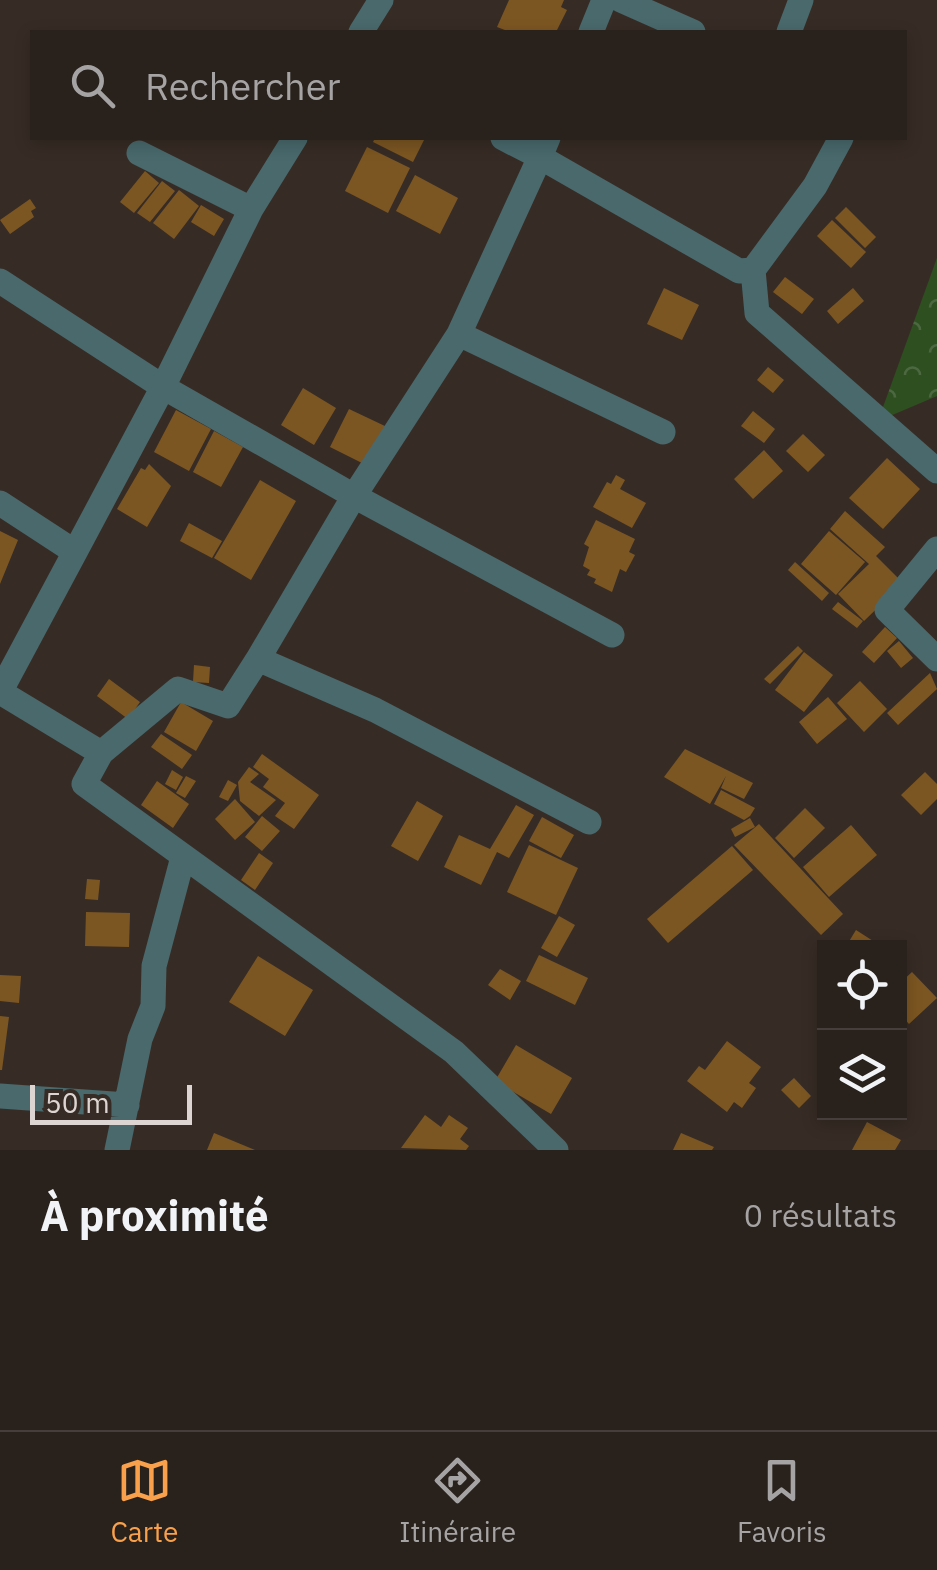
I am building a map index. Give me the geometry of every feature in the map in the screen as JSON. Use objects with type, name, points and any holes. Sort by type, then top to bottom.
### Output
[{"type":"street","points":[[362,30],[381,0]]},
{"type":"street","points":[[591,30],[604,0]]},
{"type":"street","points":[[621,0],[689,30]]},
{"type":"street","points":[[790,30],[801,0]]},
{"type":"street","points":[[100,753],[0,692],[163,388],[251,208],[294,140]]},
{"type":"street","points":[[510,140],[544,148],[739,271],[753,270]]},
{"type":"street","points":[[840,140],[815,186],[753,270],[757,313],[937,471]]},
{"type":"street","points":[[544,148],[459,334],[354,496],[228,706],[178,689],[100,753],[84,784],[454,1052],[556,1150]]},
{"type":"street","points":[[139,153],[251,208]]},
{"type":"street","points":[[0,281],[163,388],[612,635]]},
{"type":"street","points":[[459,334],[663,432]]},
{"type":"street","points":[[0,502],[76,552]]},
{"type":"street","points":[[937,549],[887,610],[937,660]]},
{"type":"street","points":[[258,660],[375,710],[588,822]]},
{"type":"street","points":[[116,1150],[140,1039],[153,1006],[154,966],[182,857]]},
{"type":"street","points":[[0,1096],[127,1105]]},
{"type":"green space","points":[[937,258],[937,396],[878,421]]},
{"type":"building","points":[[509,0],[564,0],[561,7],[567,10],[557,30],[497,27]]},
{"type":"building","points":[[374,140],[424,140],[413,162]]},
{"type":"building","points":[[367,147],[410,168],[388,213],[345,191]]},
{"type":"building","points":[[145,171],[159,183],[134,213],[120,202]]},
{"type":"building","points":[[415,175],[458,198],[440,234],[396,211]]},
{"type":"building","points":[[162,181],[175,191],[150,222],[137,213]]},
{"type":"building","points":[[179,190],[199,206],[174,239],[153,223]]},
{"type":"building","points":[[30,199],[36,208],[31,211],[34,217],[10,234],[0,220]]},
{"type":"building","points":[[201,205],[224,219],[214,236],[191,222]]},
{"type":"building","points":[[846,207],[876,237],[865,248],[835,218]]},
{"type":"building","points":[[832,220],[866,252],[851,268],[817,236]]},
{"type":"building","points":[[785,277],[814,299],[802,314],[773,292]]},
{"type":"building","points":[[664,288],[699,305],[682,340],[647,324]]},
{"type":"building","points":[[853,288],[864,301],[838,324],[827,311]]},
{"type":"building","points":[[768,367],[784,380],[773,393],[757,380]]},
{"type":"building","points":[[303,388],[336,408],[314,445],[281,425]]},
{"type":"building","points":[[349,409],[387,427],[366,465],[330,447]]},
{"type":"building","points":[[176,410],[211,429],[189,471],[154,452]]},
{"type":"building","points":[[753,411],[775,429],[764,443],[741,426]]},
{"type":"building","points":[[214,431],[243,447],[221,487],[193,472]]},
{"type":"building","points":[[803,434],[825,455],[808,472],[786,451]]},
{"type":"building","points":[[764,450],[783,471],[753,499],[734,479]]},
{"type":"building","points":[[887,458],[920,489],[883,529],[849,498]]},
{"type":"building","points":[[149,464],[171,486],[147,527],[117,509],[141,468],[145,470]]},
{"type":"building","points":[[616,475],[625,480],[620,489],[646,503],[632,528],[593,507],[607,482],[611,484]]},
{"type":"building","points":[[260,480],[296,501],[251,580],[214,558]]},
{"type":"building","points":[[845,511],[885,547],[876,556],[903,583],[864,621],[838,594],[869,564],[830,529]]},
{"type":"building","points":[[596,520],[635,539],[629,552],[635,555],[626,572],[620,569],[612,592],[594,583],[596,579],[587,575],[590,570],[583,566],[589,547],[584,544]]},
{"type":"building","points":[[189,523],[222,541],[212,558],[180,541]]},
{"type":"building","points":[[0,531],[18,540],[0,584]]},
{"type":"building","points":[[829,531],[865,562],[836,595],[801,564]]},
{"type":"building","points":[[795,562],[829,593],[822,601],[788,570]]},
{"type":"building","points":[[838,602],[863,621],[857,628],[832,609]]},
{"type":"building","points":[[885,627],[897,638],[874,663],[862,652]]},
{"type":"building","points":[[899,641],[913,658],[901,668],[887,651]]},
{"type":"building","points":[[798,646],[803,651],[770,684],[764,679]]},
{"type":"building","points":[[804,652],[833,675],[804,712],[775,690]]},
{"type":"building","points":[[194,665],[210,667],[209,683],[193,682]]},
{"type":"building","points":[[930,673],[937,689],[898,725],[887,713]]},
{"type":"building","points":[[109,679],[140,702],[128,719],[97,696]]},
{"type":"building","points":[[860,681],[887,709],[864,732],[837,703]]},
{"type":"building","points":[[828,697],[847,719],[817,744],[799,722]]},
{"type":"building","points":[[181,702],[213,721],[196,751],[164,732]]},
{"type":"building","points":[[161,734],[192,755],[182,769],[151,747]]},
{"type":"building","points":[[685,749],[753,783],[744,799],[721,788],[726,776],[710,804],[664,777]]},
{"type":"building","points":[[262,754],[319,795],[294,829],[275,816],[285,803],[263,787],[269,779],[253,767]]},
{"type":"building","points":[[249,767],[259,774],[250,782],[276,800],[259,816],[240,801],[238,782]]},
{"type":"building","points":[[172,770],[183,777],[176,790],[165,784]]},
{"type":"building","points":[[925,772],[937,784],[937,799],[921,815],[901,795]]},
{"type":"building","points":[[186,776],[196,781],[185,798],[176,793]]},
{"type":"building","points":[[228,780],[237,785],[228,801],[219,797]]},
{"type":"building","points":[[157,781],[189,804],[173,828],[141,805]]},
{"type":"building","points":[[721,790],[755,808],[750,816],[744,820],[714,804]]},
{"type":"building","points":[[235,799],[255,822],[235,840],[215,819]]},
{"type":"building","points":[[417,801],[443,816],[418,861],[391,846]]},
{"type":"building","points":[[516,805],[534,815],[509,858],[497,852],[481,885],[444,867],[459,835],[490,849]]},
{"type":"building","points":[[805,808],[825,828],[794,858],[775,838]]},
{"type":"building","points":[[262,816],[280,831],[262,851],[245,837]]},
{"type":"building","points":[[542,817],[574,835],[561,858],[529,841]]},
{"type":"building","points":[[750,818],[755,827],[735,837],[731,829]]},
{"type":"building","points":[[759,824],[843,914],[821,935],[734,845]]},
{"type":"building","points":[[851,825],[877,855],[829,897],[803,867]]},
{"type":"building","points":[[529,845],[578,868],[556,915],[507,892]]},
{"type":"building","points":[[732,846],[753,870],[668,943],[647,919]]},
{"type":"building","points":[[259,853],[273,863],[255,890],[241,880]]},
{"type":"building","points":[[87,879],[100,880],[98,900],[85,899]]},
{"type":"building","points":[[86,912],[130,913],[129,947],[85,946]]},
{"type":"building","points":[[559,916],[575,925],[557,957],[541,948]]},
{"type":"building","points":[[856,930],[872,940],[850,940]]},
{"type":"building","points":[[539,955],[588,978],[575,1005],[526,981]]},
{"type":"building","points":[[258,956],[313,990],[285,1036],[229,1002]]},
{"type":"building","points":[[500,969],[521,981],[510,1000],[488,985]]},
{"type":"building","points":[[912,972],[937,998],[909,1024],[907,1022],[907,977]]},
{"type":"building","points":[[0,975],[21,976],[19,1003],[0,1001]]},
{"type":"building","points":[[0,1016],[9,1017],[2,1070],[0,1070]]},
{"type":"building","points":[[727,1041],[761,1067],[749,1083],[756,1088],[742,1108],[734,1102],[727,1112],[687,1081],[699,1066],[705,1070]]},
{"type":"building","points":[[516,1045],[572,1078],[551,1114],[495,1081]]},
{"type":"building","points":[[794,1078],[811,1096],[799,1108],[781,1090]]},
{"type":"building","points":[[425,1115],[441,1127],[449,1115],[468,1128],[460,1139],[469,1146],[466,1150],[401,1148]]},
{"type":"building","points":[[867,1122],[901,1140],[895,1150],[852,1150]]},
{"type":"building","points":[[214,1133],[255,1150],[207,1150]]},
{"type":"building","points":[[681,1133],[714,1147],[673,1150]]}]
